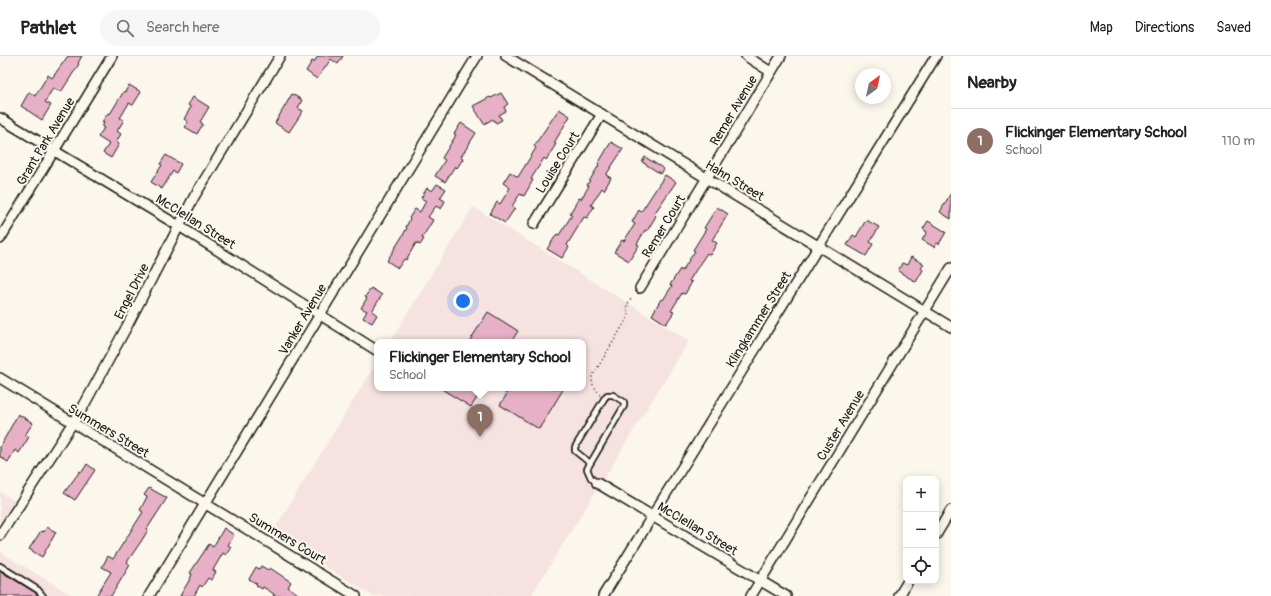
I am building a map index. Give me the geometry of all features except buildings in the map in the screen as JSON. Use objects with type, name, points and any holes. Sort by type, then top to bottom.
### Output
[{"type":"street","name":"Grant Park Avenue","points":[[0,239],[112,56]]},
{"type":"street","name":"Engel Drive","points":[[0,535],[73,423],[126,328],[210,170],[280,56]]},
{"type":"street","name":"Vanker Avenue","points":[[149,596],[478,56]]},
{"type":"street","name":"Hahn Street","points":[[506,56],[951,326]]},
{"type":"street","points":[[746,56],[771,72]]},
{"type":"street","name":"Remer Avenue","points":[[707,178],[781,56]]},
{"type":"street","name":"Klingkammer Street","points":[[603,596],[936,56]]},
{"type":"street","name":"Louise Court","points":[[534,224],[602,114]]},
{"type":"street","name":"McClellan Street","points":[[0,118],[179,226],[374,349]]},
{"type":"street","name":"Remer Court","points":[[640,288],[707,178]]},
{"type":"street","name":"Custer Avenue","points":[[751,596],[951,268]]},
{"type":"street","name":"Summers Street","points":[[0,378],[205,503]]},
{"type":"street","name":"McClellan Street","points":[[597,483],[786,596]]},
{"type":"street","name":"Summers Court","points":[[205,503],[356,596]]},
{"type":"street","points":[[939,530],[951,510]]},
{"type":"street","points":[[899,596],[906,584]]},
{"type":"lane","points":[[590,463],[575,451],[575,448],[607,395],[613,395],[624,402],[624,406],[587,469],[590,478],[597,483]]},
{"type":"lane","points":[[0,566],[38,590],[43,596]]},
{"type":"path","points":[[604,400],[592,383],[592,377],[628,317],[627,306],[631,299]]},
{"type":"shaded area","points":[[473,207],[689,341],[531,596],[373,596],[272,533],[374,367],[374,391],[586,391],[586,339],[392,339]]},
{"type":"shaded area","points":[[0,492],[25,507],[0,545]]},
{"type":"shaded area","points":[[0,552],[73,596],[0,596]]},
{"type":"place","name":"Flickinger Elementary School","points":[[480,437]]}]
